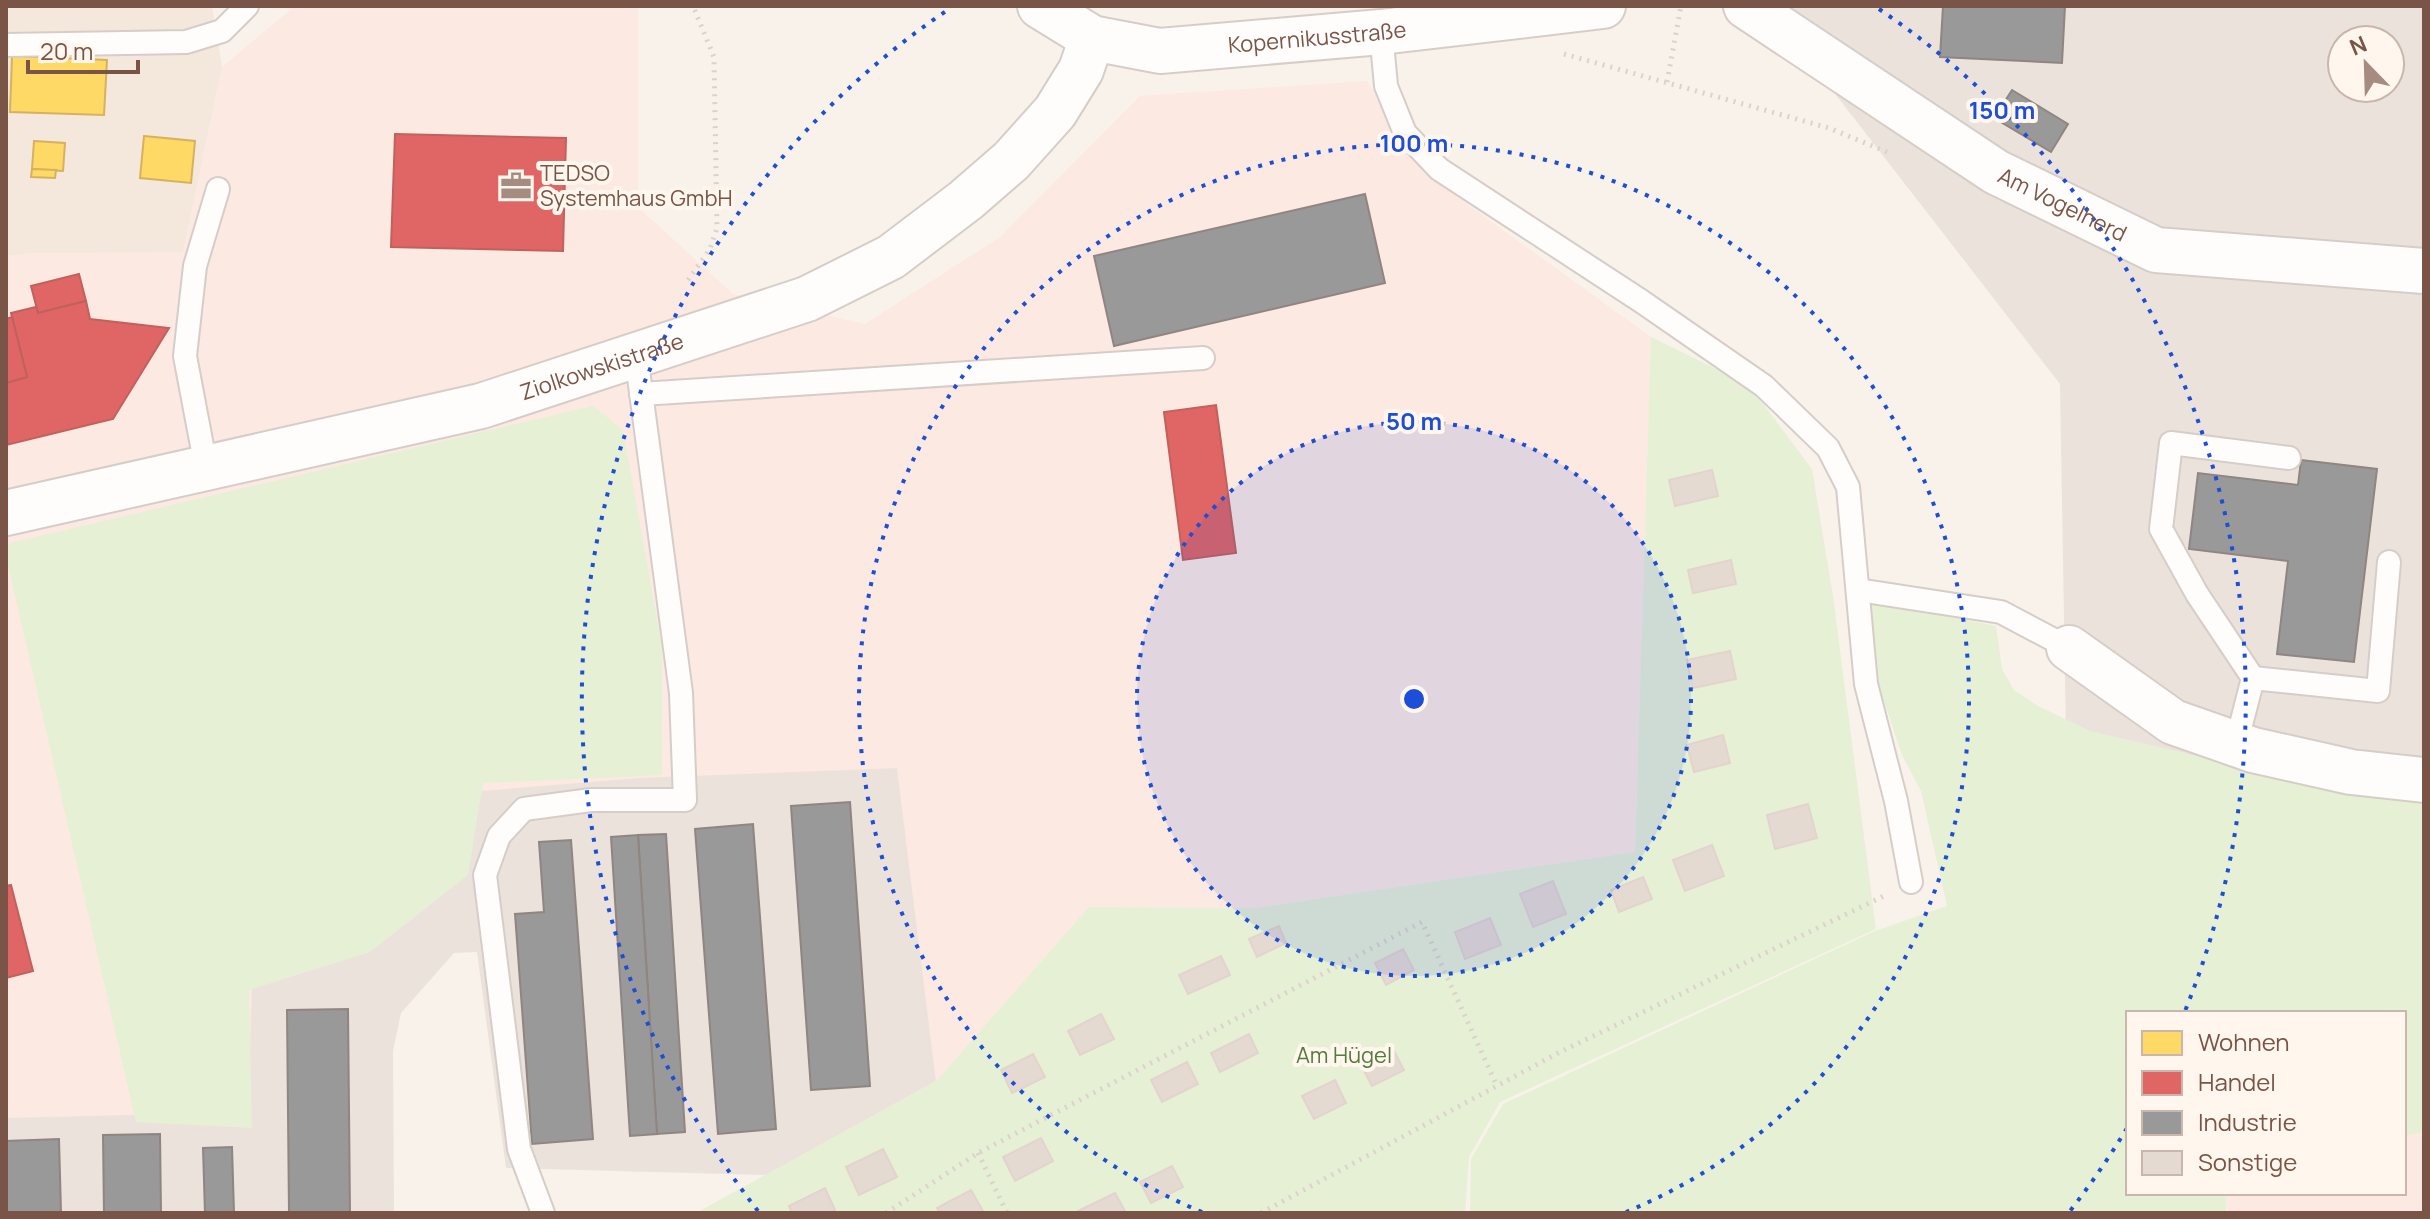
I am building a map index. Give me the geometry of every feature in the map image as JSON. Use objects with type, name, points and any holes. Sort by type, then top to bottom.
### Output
[{"type":"street","name":"Kopernikusstraße","points":[[1040,6],[1092,38],[1160,51],[1381,32],[1603,6]]},
{"type":"street","name":"Am Vogelherd","points":[[1746,6],[1996,172],[2156,250],[2424,271]]},
{"type":"street","name":"Ziolkowskistraße","points":[[6,513],[481,406],[638,375],[807,299],[891,257],[1011,161],[1055,112],[1081,70],[1092,38]]},
{"type":"street","points":[[2069,648],[2173,722],[2236,744],[2351,772],[2424,780]]},
{"type":"lane","points":[[6,45],[186,42],[222,31],[247,6]]},
{"type":"lane","points":[[1381,32],[1386,86],[1405,133],[1439,169],[1764,386],[1828,448],[1848,487],[1866,684],[1896,801],[1911,882]]},
{"type":"lane","points":[[206,467],[185,356],[195,266],[218,189]]},
{"type":"lane","points":[[543,1213],[519,1149],[485,875],[499,836],[524,809],[591,800],[685,800],[681,693],[638,375],[1203,358]]},
{"type":"lane","points":[[2236,744],[2253,678],[2197,594],[2161,529],[2171,443],[2289,458]]},
{"type":"lane","points":[[2253,678],[2378,691],[2389,562]]},
{"type":"lane","points":[[1858,590],[2001,612],[2069,648]]},
{"type":"path","points":[[688,280],[710,249],[717,228],[714,57],[693,6]]},
{"type":"path","points":[[1667,82],[1681,6]]},
{"type":"path","points":[[1564,53],[1829,128],[1897,156]]},
{"type":"path","points":[[1261,1213],[1558,1053],[1911,882]]},
{"type":"path","points":[[886,1213],[978,1153],[1422,922],[1497,1086]]},
{"type":"path","points":[[978,1153],[1007,1213]]},
{"type":"shaded area","points":[[6,6],[212,6],[222,67],[183,253],[33,253],[6,256]]},
{"type":"shaded area","points":[[295,6],[638,6],[638,207],[733,294],[865,324],[1000,237],[1140,96],[1367,81],[1424,173],[1651,337],[1635,852],[1255,908],[1089,907],[936,1081],[897,768],[464,862],[249,1112],[6,1118],[6,256],[183,252],[222,67]]},
{"type":"shaded area","points":[[1767,6],[2424,6],[2424,821],[2067,794],[2060,384]]},
{"type":"shaded area","points":[[897,768],[936,1081],[766,1175],[506,1168],[477,952],[454,953],[401,1013],[393,1051],[394,1213],[6,1213],[6,1118],[248,1112],[252,986],[464,862],[482,791],[640,778]]},
{"type":"shaded area","points":[[2424,1132],[2424,1213],[2227,1213],[2227,1195],[2406,1195],[2406,1136]]},
{"type":"green space","name":"Am Hügel","points":[[1651,337],[1749,385],[1812,469],[1833,596],[1876,929],[1500,1102],[1469,1157],[1465,1213],[696,1213],[936,1081],[1089,907],[1255,908],[1635,852]]},
{"type":"green space","points":[[593,406],[623,430],[662,647],[662,775],[483,783],[468,875],[370,952],[249,990],[252,1128],[136,1122],[6,556],[6,544]]},
{"type":"green space","points":[[1864,600],[1996,626],[2002,669],[2014,690],[2038,706],[2090,731],[2293,778],[2424,794],[2424,1132],[2406,1136],[2406,1011],[2126,1011],[2126,1195],[2227,1195],[2226,1213],[1470,1213],[1471,1159],[1503,1104],[1875,931],[1947,906],[1921,791],[1902,755],[1863,638]]},
{"type":"building: Wohnen","points":[[12,56],[107,60],[104,115],[10,112]]},
{"type":"building: Wohnen","points":[[144,136],[195,141],[191,183],[140,178]]},
{"type":"building: Wohnen","points":[[34,141],[65,143],[63,171],[32,169]]},
{"type":"building: Wohnen","points":[[32,169],[56,170],[55,178],[31,177]]},
{"type":"building: Handel","points":[[395,134],[566,138],[563,251],[391,247]]},
{"type":"building: Handel","points":[[79,274],[86,301],[38,313],[31,286]]},
{"type":"building: Handel","points":[[86,301],[90,319],[169,328],[113,419],[6,445],[6,383],[27,377],[11,313],[36,307],[38,313]]},
{"type":"building: Handel","points":[[12,317],[27,377],[6,383],[6,319]]},
{"type":"building: Handel","points":[[1216,405],[1236,553],[1183,560],[1164,412]]},
{"type":"building: Handel","points":[[11,885],[33,971],[6,978],[6,886]]},
{"type":"building: Industrie","points":[[1943,6],[2065,6],[2062,63],[1940,57]]},
{"type":"building: Industrie","points":[[2012,90],[2068,124],[2051,152],[1994,118]]},
{"type":"building: Industrie","points":[[1365,194],[1385,283],[1114,346],[1094,256]]},
{"type":"building: Industrie","points":[[2301,460],[2377,469],[2354,662],[2277,654],[2288,561],[2189,549],[2198,473],[2298,485]]},
{"type":"building: Industrie","points":[[850,802],[870,1086],[811,1090],[791,806]]},
{"type":"building: Industrie","points":[[753,824],[776,1129],[718,1134],[695,829]]},
{"type":"building: Industrie","points":[[666,834],[685,1132],[657,1134],[638,835]]},
{"type":"building: Industrie","points":[[638,835],[657,1134],[630,1136],[611,837]]},
{"type":"building: Industrie","points":[[571,840],[593,1139],[532,1144],[515,914],[544,912],[539,842]]},
{"type":"building: Industrie","points":[[348,1009],[350,1213],[289,1213],[287,1010]]},
{"type":"building: Industrie","points":[[160,1134],[161,1213],[104,1213],[103,1135]]},
{"type":"building: Industrie","points":[[59,1139],[61,1213],[6,1213],[6,1141]]},
{"type":"building: Industrie","points":[[232,1147],[234,1213],[205,1213],[203,1148]]},
{"type":"building: Sonstige","points":[[1712,470],[1718,496],[1675,506],[1669,480]]},
{"type":"building: Sonstige","points":[[1731,560],[1736,584],[1693,593],[1688,570]]},
{"type":"building: Sonstige","points":[[1730,651],[1736,679],[1693,688],[1687,660]]},
{"type":"building: Sonstige","points":[[1723,735],[1730,763],[1694,772],[1687,745]]},
{"type":"building: Sonstige","points":[[1808,804],[1817,838],[1775,849],[1767,815]]},
{"type":"building: Sonstige","points":[[1712,845],[1724,876],[1685,891],[1673,860]]},
{"type":"building: Sonstige","points":[[1643,877],[1652,899],[1619,912],[1611,890]]},
{"type":"building: Sonstige","points":[[1553,881],[1566,914],[1533,927],[1520,894]]},
{"type":"building: Sonstige","points":[[1490,918],[1501,945],[1465,959],[1455,932]]},
{"type":"building: Sonstige","points":[[1279,926],[1286,943],[1257,957],[1249,939]]},
{"type":"building: Sonstige","points":[[1403,949],[1414,970],[1386,985],[1375,963]]},
{"type":"building: Sonstige","points":[[1221,956],[1230,975],[1188,994],[1179,975]]},
{"type":"building: Sonstige","points":[[1101,1014],[1114,1039],[1080,1055],[1068,1031]]},
{"type":"building: Sonstige","points":[[1249,1034],[1258,1053],[1220,1072],[1211,1053]]},
{"type":"building: Sonstige","points":[[1394,1051],[1404,1070],[1372,1086],[1362,1067]]},
{"type":"building: Sonstige","points":[[1033,1054],[1045,1077],[1012,1093],[1001,1070]]},
{"type":"building: Sonstige","points":[[1187,1062],[1198,1084],[1162,1102],[1151,1080]]},
{"type":"building: Sonstige","points":[[1335,1080],[1346,1103],[1314,1119],[1302,1096]]},
{"type":"building: Sonstige","points":[[1041,1138],[1053,1161],[1015,1181],[1003,1157]]},
{"type":"building: Sonstige","points":[[883,1149],[897,1177],[859,1195],[846,1167]]},
{"type":"building: Sonstige","points":[[1172,1166],[1183,1187],[1151,1203],[1140,1182]]},
{"type":"building: Sonstige","points":[[825,1188],[835,1210],[829,1213],[792,1213],[789,1206]]},
{"type":"building: Sonstige","points":[[971,1190],[984,1213],[940,1213],[937,1208]]},
{"type":"building: Sonstige","points":[[1115,1193],[1126,1213],[1079,1213],[1078,1211]]},
{"type":"place","name":"TEDSO Systemhaus GmbH","points":[[516,186]]}]
